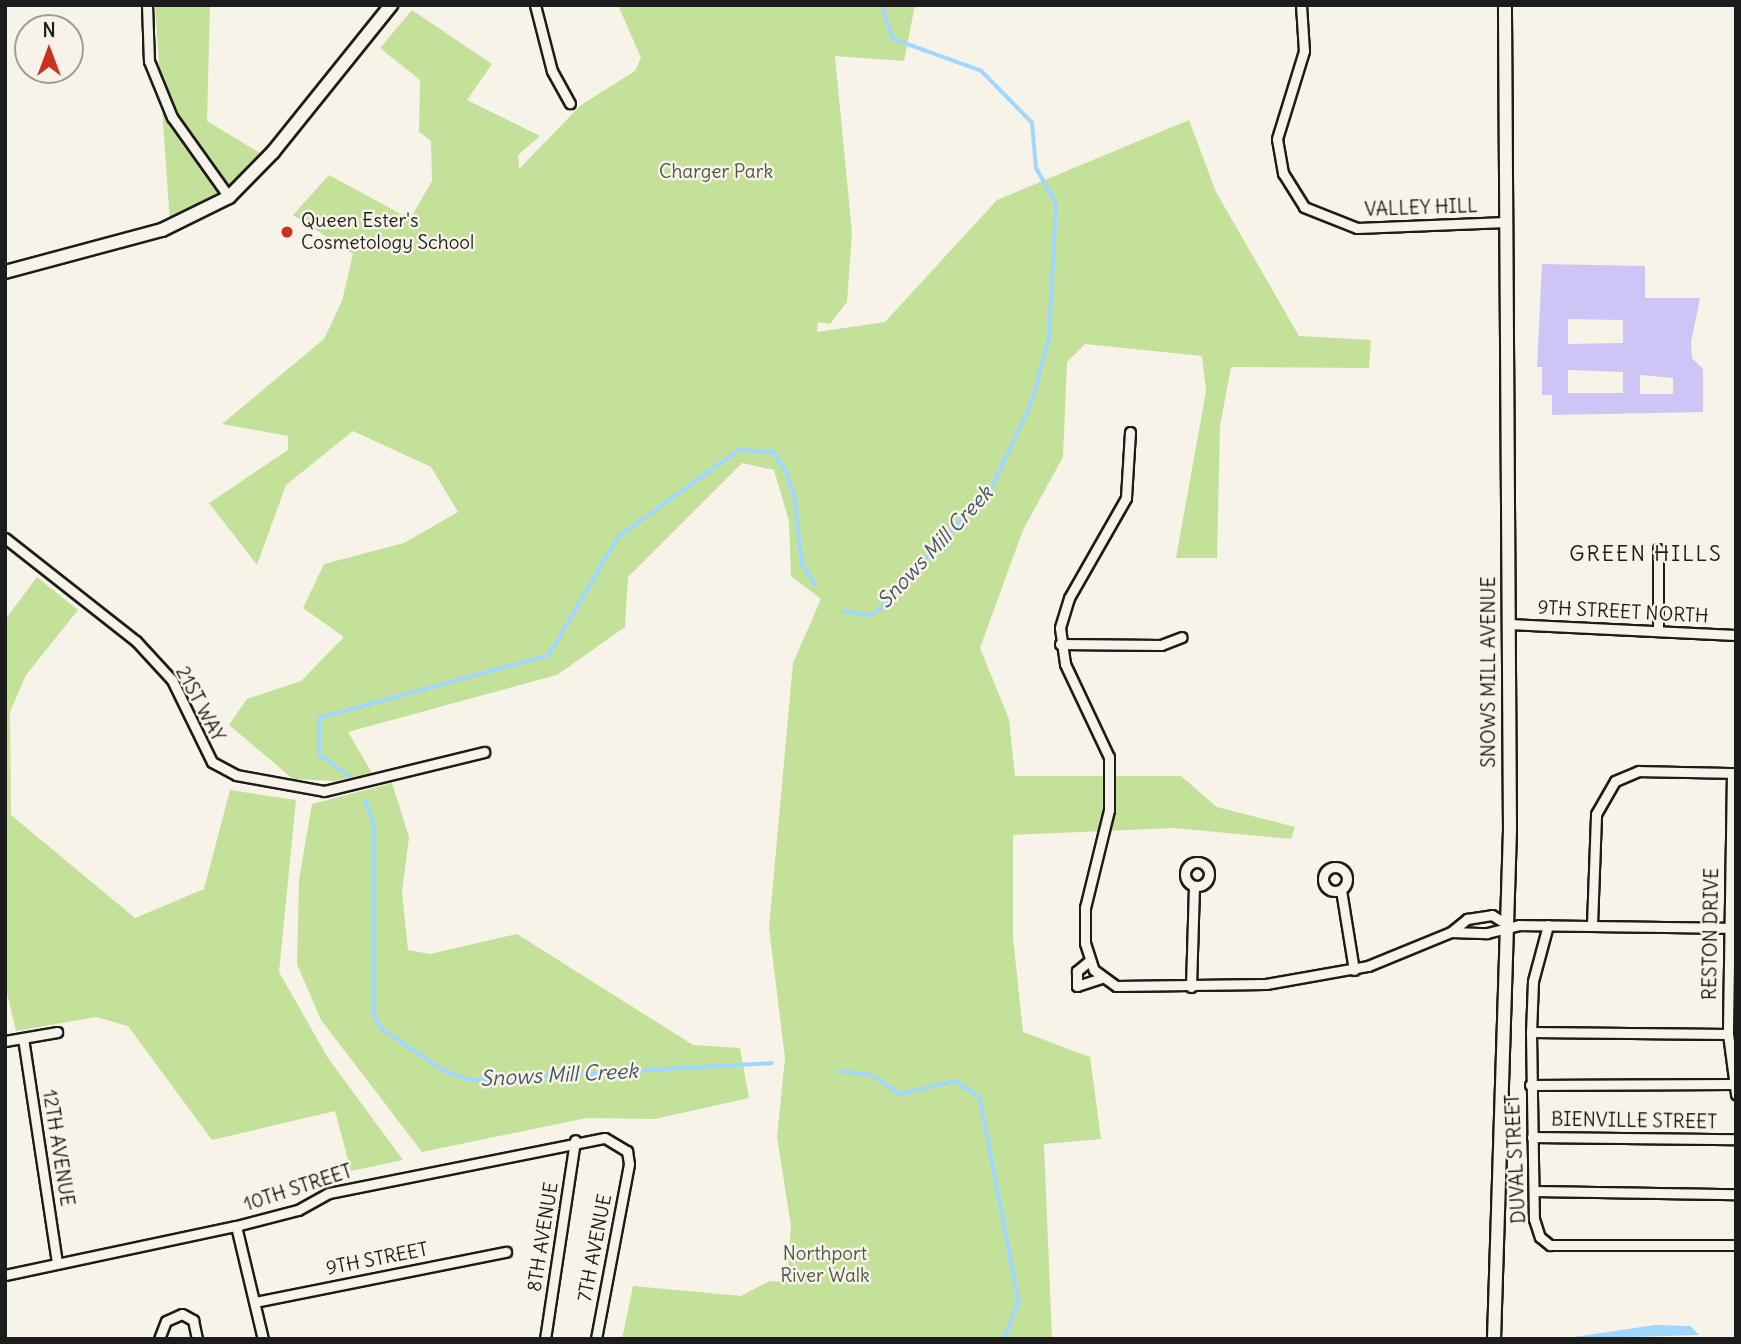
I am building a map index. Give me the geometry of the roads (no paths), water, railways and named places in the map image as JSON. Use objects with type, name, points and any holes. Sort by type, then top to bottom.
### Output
[{"type":"main road","points":[[5,272],[162,230],[229,197],[274,152],[391,5]]},
{"type":"main road","name":"SNOWS MILL AVENUE","points":[[1493,1339],[1508,925],[1505,5]]},
{"type":"street","points":[[146,5],[149,61],[172,117],[229,197]]},
{"type":"street","points":[[536,5],[552,71],[570,103]]},
{"type":"street","name":"VALLEY HILL","points":[[1301,5],[1304,51],[1277,139],[1283,173],[1304,207],[1357,228],[1506,222]]},
{"type":"street","points":[[1130,432],[1125,498],[1066,605],[1060,644],[1109,757],[1108,818],[1085,908],[1089,961],[1101,978],[1116,986],[1191,987],[1354,970],[1451,932],[1468,919],[1492,915],[1508,925]]},
{"type":"street","name":"21ST WAY","points":[[5,537],[136,641],[172,680],[212,762],[236,775],[324,791],[484,752]]},
{"type":"street","points":[[1658,549],[1658,631]]},
{"type":"street","name":"9TH STREET NORTH","points":[[1508,624],[1736,635]]},
{"type":"street","points":[[1060,644],[1161,645],[1182,636]]},
{"type":"street","points":[[1592,925],[1596,814],[1615,781],[1639,771],[1734,773]]},
{"type":"street","name":"RESTON DRIVE","points":[[1734,773],[1728,1034],[1736,1094]]},
{"type":"street","points":[[1191,987],[1194,886]]},
{"type":"street","points":[[1341,890],[1354,970]]},
{"type":"street","points":[[1451,932],[1495,932],[1508,925],[1732,928]]},
{"type":"street","name":"DUVAL STREET","points":[[1548,925],[1533,981],[1530,1085],[1535,1226],[1550,1245],[1736,1245]]},
{"type":"street","points":[[1089,961],[1077,971],[1077,986],[1101,978]]},
{"type":"street","points":[[5,1041],[57,1032]]},
{"type":"street","points":[[1531,1032],[1728,1034]]},
{"type":"street","name":"12TH AVENUE","points":[[23,1038],[57,1263]]},
{"type":"street","points":[[1530,1085],[1733,1084]]},
{"type":"street","name":"BIENVILLE STREET","points":[[1532,1137],[1736,1139]]},
{"type":"street","name":"10TH STREET","points":[[5,1275],[236,1226],[298,1210],[329,1193],[575,1140],[617,1142],[629,1164]]},
{"type":"street","name":"8TH AVENUE","points":[[545,1339],[575,1140]]},
{"type":"street","name":"7TH AVENUE","points":[[596,1339],[629,1164]]},
{"type":"street","points":[[1534,1191],[1736,1194]]},
{"type":"street","points":[[236,1226],[263,1339]]},
{"type":"street","name":"9TH STREET","points":[[255,1302],[506,1252]]},
{"type":"street","points":[[159,1339],[166,1321],[182,1314],[193,1320],[197,1339]]},
{"type":"water","points":[[1655,1325],[1690,1326],[1699,1335],[1560,1339]]},
{"type":"waterway","name":"Snows Mill Creek","points":[[844,611],[870,615],[883,607],[993,485],[1031,404],[1049,338],[1056,203],[1036,169],[1032,123],[981,71],[892,39],[882,5]]},
{"type":"waterway","name":"Snows Mill Creek","points":[[349,776],[319,755],[319,718],[549,655],[618,537],[739,450],[773,452],[785,469],[795,496],[802,563],[815,584]]},
{"type":"waterway","name":"Snows Mill Creek","points":[[366,801],[374,824],[374,1016],[382,1029],[446,1072],[471,1080],[772,1063]]},
{"type":"waterway","name":"Snows Mill Creek","points":[[839,1071],[872,1075],[900,1094],[955,1081],[980,1097],[1019,1302],[1005,1339]]},
{"type":"place","name":"Queen Ester's Cosmetology School","points":[[287,232]]},
{"type":"district","name":"GREEN HILLS","points":[[1646,554]]},
{"type":"park label","name":"Charger Park","points":[[716,172]]},
{"type":"park label","name":"Northport River Walk","points":[[825,1265]]}]
